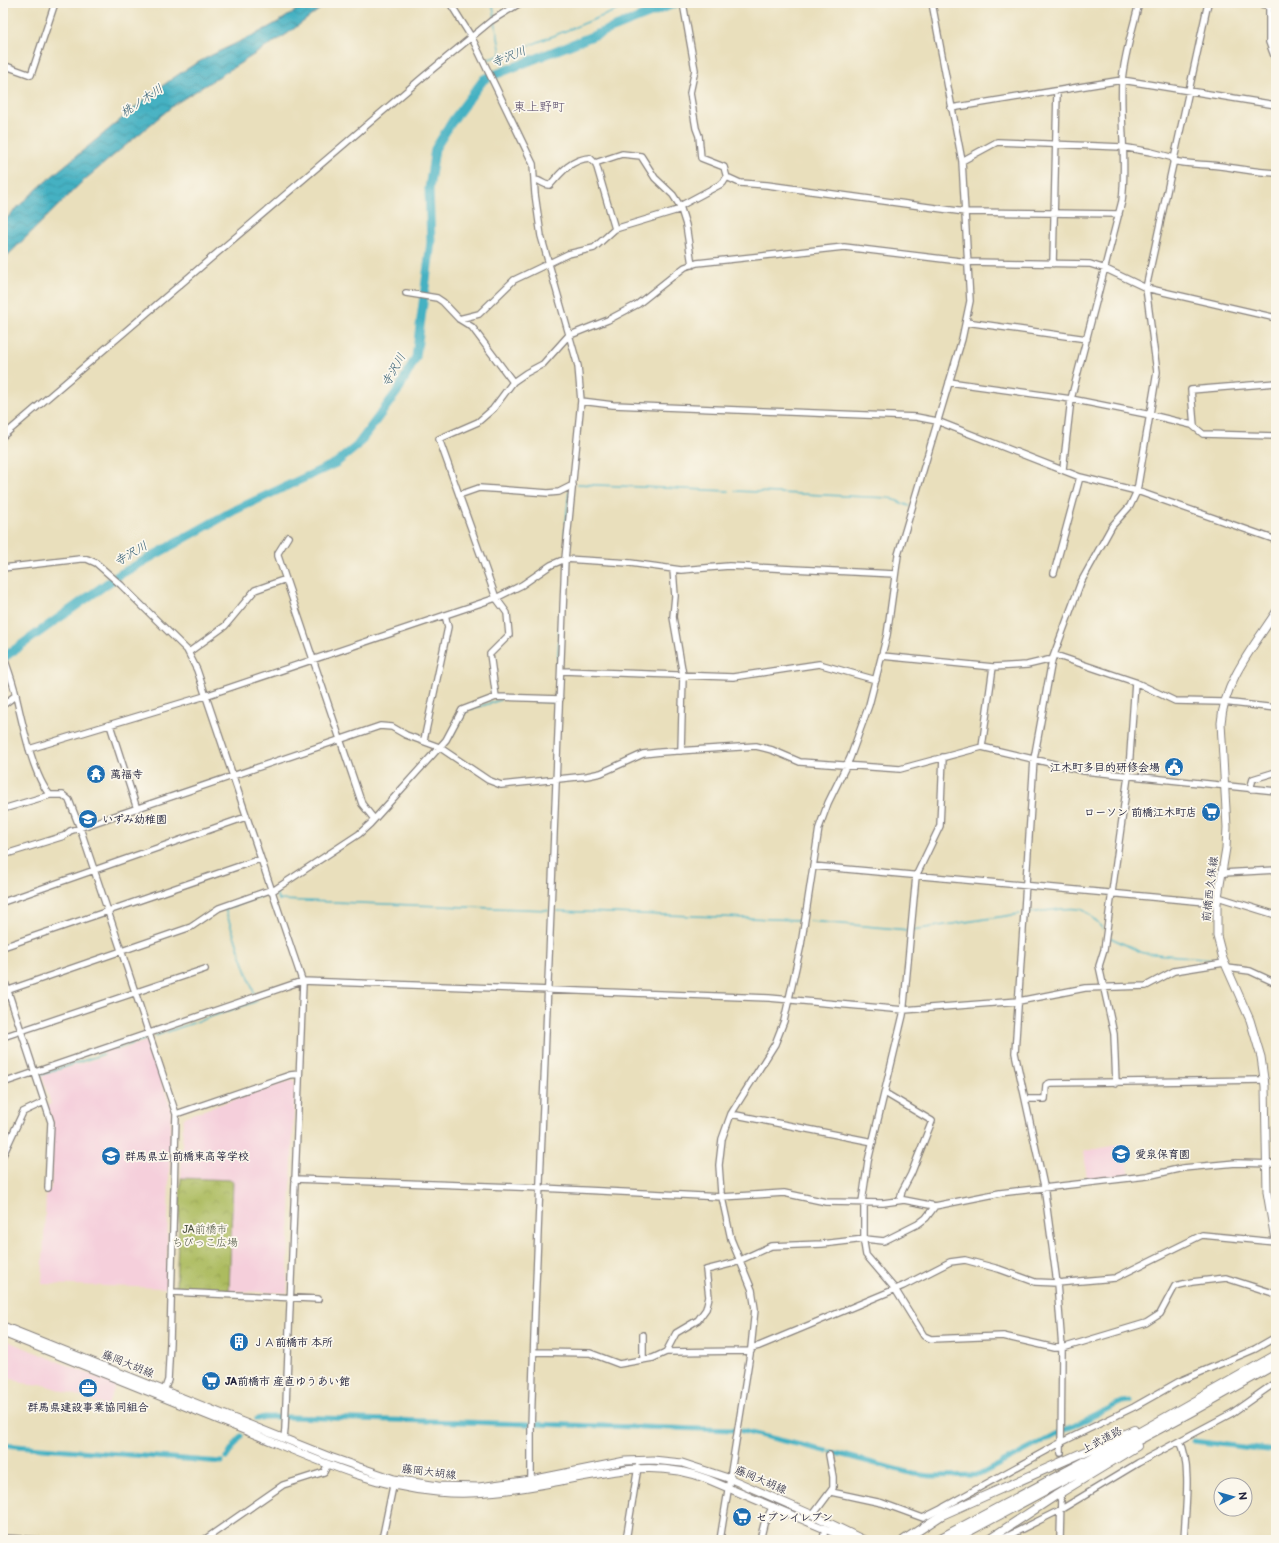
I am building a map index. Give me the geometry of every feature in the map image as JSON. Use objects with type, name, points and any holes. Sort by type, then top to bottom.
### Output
[{"type":"highway","name":"上武道路","points":[[937,1540],[1162,1419],[1276,1355]]},
{"type":"highway","name":"上武道路","points":[[953,1540],[1276,1364]]},
{"type":"highway","points":[[988,1540],[1055,1496],[1167,1428],[1179,1418]]},
{"type":"highway","points":[[904,1540],[942,1512],[1162,1419]]},
{"type":"main road","name":"前橋西久保線","points":[[1276,612],[1230,685],[1223,702],[1221,723],[1226,787],[1227,826],[1223,873],[1218,900],[1217,936],[1225,966],[1254,1030],[1261,1057],[1265,1080],[1265,1164],[1273,1211],[1276,1244]]},
{"type":"main road","name":"藤岡大胡線","points":[[3,1326],[328,1464],[393,1486],[437,1492],[461,1493],[505,1491],[605,1464],[638,1460],[682,1463],[731,1479],[813,1515],[864,1540]]},
{"type":"main road","name":"藤岡大胡線","points":[[3,1333],[284,1438],[367,1471],[416,1483],[459,1487],[479,1487],[531,1483],[638,1467],[667,1468],[682,1471],[730,1488],[851,1540]]},
{"type":"street","points":[[3,66],[31,75],[55,3]]},
{"type":"street","points":[[450,3],[472,38],[530,155],[535,180],[537,215],[579,372],[581,401],[565,559],[558,779],[534,1352],[531,1483]]},
{"type":"street","points":[[3,436],[417,82],[500,15],[520,3]]},
{"type":"street","points":[[683,3],[695,70],[690,93],[696,128],[699,136],[701,158],[724,167],[727,178]]},
{"type":"street","points":[[720,1540],[730,1488],[751,1350],[754,1302],[752,1290],[731,1239],[722,1197],[719,1171],[722,1139],[731,1114],[775,1044],[784,1021],[790,999],[803,932],[821,822],[861,730],[876,680],[882,656],[898,555],[949,382],[966,322],[970,301],[962,162],[932,3]]},
{"type":"street","points":[[1063,470],[1071,399],[1106,269],[1119,214],[1124,184],[1122,147],[1122,80],[1139,3]]},
{"type":"street","points":[[1061,1453],[1062,1348],[1057,1284],[1044,1186],[1015,1053],[1034,759],[1053,658],[1081,582],[1112,526],[1130,506],[1137,491],[1151,415],[1157,372],[1146,288],[1208,3]]},
{"type":"street","points":[[1256,3],[1268,4],[1276,7]]},
{"type":"street","points":[[1268,4],[1269,42],[1276,61]]},
{"type":"street","points":[[951,108],[1122,80],[1276,105]]},
{"type":"street","points":[[1053,264],[1057,91]]},
{"type":"street","points":[[962,162],[997,142],[1056,144],[1122,147],[1152,152],[1187,165],[1211,165],[1245,171],[1276,173]]},
{"type":"street","points":[[595,163],[622,154],[641,156],[655,178],[673,195],[680,206],[686,225],[692,265]]},
{"type":"street","points":[[535,180],[550,185],[558,176],[577,161],[590,158],[595,163],[615,229]]},
{"type":"street","points":[[459,319],[479,314],[514,280],[575,251],[594,248],[615,229],[678,210],[680,206],[723,183],[727,178]]},
{"type":"street","points":[[727,178],[740,183],[767,185],[965,212],[1119,214]]},
{"type":"street","points":[[496,697],[490,654],[509,635],[507,613],[496,598],[439,439],[478,422],[493,409],[513,382],[526,372],[543,364],[570,334],[608,320],[638,304],[677,273],[692,265],[844,247],[968,262],[1090,264],[1106,269],[1146,288],[1276,318]]},
{"type":"street","points":[[409,294],[437,298],[443,302],[459,319],[472,327],[513,382]]},
{"type":"street","points":[[966,322],[1087,339]]},
{"type":"street","points":[[949,382],[1071,399],[1151,415],[1194,426],[1203,434],[1276,436]]},
{"type":"street","points":[[1194,426],[1191,390],[1276,383]]},
{"type":"street","points":[[581,401],[621,406],[916,418],[937,421],[1080,477],[1137,491],[1276,540]]},
{"type":"street","points":[[1054,573],[1080,477]]},
{"type":"street","points":[[459,495],[479,488],[548,493],[559,492],[573,485]]},
{"type":"street","points":[[288,538],[278,553],[362,804],[374,819]]},
{"type":"street","points":[[3,568],[84,559],[96,563],[121,584],[188,652],[196,670],[270,891],[302,981],[284,1438]]},
{"type":"street","points":[[29,749],[205,696],[496,598],[522,585],[551,565],[565,559],[630,563],[688,570],[729,566],[895,574]]},
{"type":"street","points":[[673,569],[675,596],[673,617],[683,675],[681,751]]},
{"type":"street","points":[[188,652],[225,626],[255,590],[286,579]]},
{"type":"street","points":[[424,740],[448,627],[445,616]]},
{"type":"street","points":[[1269,622],[1276,627]]},
{"type":"street","points":[[3,655],[16,695],[29,749],[50,795]]},
{"type":"street","points":[[882,656],[993,667],[1027,665],[1053,658],[1135,682],[1174,701],[1223,702],[1276,708]]},
{"type":"street","points":[[562,670],[747,676],[762,671],[819,664],[876,680]]},
{"type":"street","points":[[982,747],[993,667]]},
{"type":"street","points":[[1116,1083],[1115,1038],[1099,963],[1104,950],[1110,893],[1128,777],[1135,682]]},
{"type":"street","points":[[3,705],[16,695]]},
{"type":"street","points":[[5,991],[191,927],[219,908],[270,891],[358,834],[374,819],[446,740],[462,710],[496,697],[560,698]]},
{"type":"street","points":[[110,725],[137,809]]},
{"type":"street","points":[[3,856],[64,836],[70,831],[380,726],[392,727],[406,735],[424,740],[439,747],[488,780],[501,785],[601,774],[643,754],[751,746],[772,750],[800,762],[903,769],[982,747],[1084,771],[1276,792]]},
{"type":"street","points":[[943,757],[944,761],[939,829],[916,876],[904,1010],[873,1142],[863,1203],[866,1255],[895,1289],[924,1336],[931,1339],[1003,1336],[1062,1348],[1146,1323],[1157,1317],[1173,1288],[1179,1285],[1205,1279],[1226,1278],[1276,1294]]},
{"type":"street","points":[[1250,789],[1252,779],[1276,772]]},
{"type":"street","points":[[3,809],[50,795],[63,796],[69,800],[109,911],[176,1114],[172,1292],[168,1380],[164,1394]]},
{"type":"street","points":[[3,902],[246,816]]},
{"type":"street","points":[[3,947],[260,859]]},
{"type":"street","points":[[813,866],[1110,893],[1218,900],[1276,915]]},
{"type":"street","points":[[1223,873],[1276,870]]},
{"type":"street","points":[[3,1083],[302,981],[790,999],[904,1010],[1019,1001],[1085,988],[1146,986],[1174,971],[1225,966],[1250,971],[1276,983]]},
{"type":"street","points":[[3,1037],[205,969]]},
{"type":"street","points":[[3,976],[5,991],[21,1031],[51,1122],[48,1188]]},
{"type":"street","points":[[176,1114],[290,1075],[299,1074]]},
{"type":"street","points":[[1026,1099],[1045,1099],[1046,1088],[1050,1083],[1265,1080]]},
{"type":"street","points":[[885,1093],[932,1122],[911,1174],[902,1191],[900,1200]]},
{"type":"street","points":[[3,1155],[23,1112],[44,1102]]},
{"type":"street","points":[[731,1114],[873,1142]]},
{"type":"street","points":[[294,1179],[541,1188],[722,1197],[784,1193],[826,1202],[889,1203],[900,1200],[935,1206],[1044,1186],[1147,1176],[1183,1168],[1243,1162],[1276,1164]]},
{"type":"street","points":[[666,1352],[676,1333],[698,1320],[706,1309],[709,1297],[706,1270],[739,1261],[771,1246],[822,1244],[865,1239],[884,1240],[898,1235],[918,1224],[926,1218],[935,1206]]},
{"type":"street","points":[[534,1352],[590,1353],[619,1364],[643,1360],[666,1352],[751,1350],[895,1289],[950,1262],[965,1260],[999,1269],[1035,1282],[1057,1284],[1114,1278],[1195,1237],[1202,1235],[1276,1244]]},
{"type":"street","points":[[172,1292],[318,1299]]},
{"type":"street","points":[[643,1335],[643,1360]]},
{"type":"street","points":[[831,1492],[882,1503],[923,1518],[942,1512],[981,1485],[1062,1442],[1134,1407],[1180,1382],[1254,1349],[1276,1337]]},
{"type":"street","points":[[1254,1349],[1276,1342]]},
{"type":"street","points":[[1000,1540],[1060,1510],[1128,1469],[1232,1413],[1276,1382]]},
{"type":"street","points":[[1180,1441],[1185,1451],[1186,1464],[1184,1540]]},
{"type":"street","points":[[813,1515],[831,1492],[833,1482],[829,1455]]},
{"type":"street","points":[[204,1540],[283,1485],[324,1472],[328,1464]]},
{"type":"street","points":[[626,1540],[638,1467]]},
{"type":"street","points":[[382,1540],[393,1486]]},
{"type":"street","points":[[1060,1540],[1061,1496]]},
{"type":"street","points":[[760,1540],[764,1524],[773,1506]]},
{"type":"street","points":[[823,1540],[825,1528]]},
{"type":"street","points":[[3,1538],[41,1540]]},
{"type":"shaded area","name":"群馬県立 前橋東高等学校","points":[[147,1041],[171,1108],[166,1288],[42,1284],[46,1193],[51,1188],[53,1123],[47,1106],[51,1104],[42,1076],[104,1056],[103,1052],[115,1048],[117,1051]]},
{"type":"shaded area","points":[[292,1080],[295,1082],[287,1293],[229,1291],[233,1182],[232,1180],[181,1178],[183,1120],[186,1116]]},
{"type":"shaded area","points":[[1123,1144],[1130,1175],[1087,1180],[1084,1151]]},
{"type":"shaded area","points":[[5,1340],[116,1385],[107,1407],[89,1399],[41,1384],[30,1385],[3,1375],[3,1351]]},
{"type":"green space","name":"JA前橋市 ちびっこ広場","points":[[181,1178],[232,1180],[233,1182],[229,1291],[176,1287]]},
{"type":"water","points":[[306,3],[328,3],[287,34],[175,104],[82,182],[3,260],[3,222],[54,174],[172,79],[209,56],[266,29],[293,13]]},
{"type":"waterway","points":[[492,3],[495,17]]},
{"type":"waterway","points":[[489,59],[523,48],[620,9],[619,3]]},
{"type":"waterway","name":"寺沢川","points":[[3,658],[119,575],[233,511],[336,463],[357,446],[399,389],[416,357],[431,242],[429,189],[435,149],[453,120],[484,79],[676,3]]},
{"type":"waterway","points":[[495,21],[501,54]]},
{"type":"waterway","points":[[577,484],[729,491]]},
{"type":"waterway","points":[[565,535],[569,491]]},
{"type":"waterway","points":[[735,491],[890,498],[909,506]]},
{"type":"waterway","points":[[534,701],[556,702],[560,614]]},
{"type":"waterway","points":[[472,709],[500,700]]},
{"type":"waterway","points":[[451,737],[466,711]]},
{"type":"waterway","points":[[276,892],[278,900],[548,910]]},
{"type":"waterway","points":[[254,993],[225,909],[267,894]]},
{"type":"waterway","points":[[1027,913],[1080,909],[1088,913],[1103,929]]},
{"type":"waterway","points":[[557,911],[801,920]]},
{"type":"waterway","points":[[912,930],[1019,914]]},
{"type":"waterway","points":[[809,921],[909,930]]},
{"type":"waterway","points":[[1109,937],[1143,953],[1214,959]]},
{"type":"waterway","points":[[155,1036],[257,1001]]},
{"type":"waterway","points":[[116,1049],[146,1039]]},
{"type":"waterway","points":[[38,1076],[103,1054]]},
{"type":"waterway","points":[[3,1163],[11,1144]]},
{"type":"waterway","points":[[1065,1430],[1122,1402],[1130,1401]]},
{"type":"waterway","points":[[257,1419],[264,1417],[289,1417],[529,1424]]},
{"type":"waterway","points":[[534,1424],[636,1427]]},
{"type":"waterway","points":[[640,1427],[733,1430]]},
{"type":"waterway","points":[[742,1431],[826,1451]]},
{"type":"waterway","points":[[832,1452],[914,1474],[931,1476],[979,1475],[1057,1434]]},
{"type":"waterway","points":[[226,1458],[241,1436]]},
{"type":"waterway","points":[[1193,1441],[1276,1451]]},
{"type":"waterway","points":[[3,1445],[222,1462]]},
{"type":"tunnel","points":[[1061,1453],[1061,1495]]},
{"type":"place","name":"江木町多目的研修会場","points":[[1174,767]]},
{"type":"place","name":"萬福寺","points":[[96,774]]},
{"type":"place","name":"ローソン 前橋江木町店","points":[[1211,812]]},
{"type":"place","name":"いずみ幼稚園","points":[[88,819]]},
{"type":"place","name":"愛泉保育園","points":[[1121,1154]]},
{"type":"place","name":"群馬県立 前橋東高等学校","points":[[111,1156]]},
{"type":"place","name":"ＪＡ前橋市 本所","points":[[239,1342]]},
{"type":"place","name":"JA前橋市 産直ゆうあい館","points":[[211,1381]]},
{"type":"place","name":"群馬県建設事業協同組合","points":[[88,1388]]},
{"type":"place","name":"セブンイレブン","points":[[742,1517]]},
{"type":"district","name":"東上野町","points":[[539,107]]},
{"type":"water label","name":"桃ノ木川","points":[[142,101]]}]
